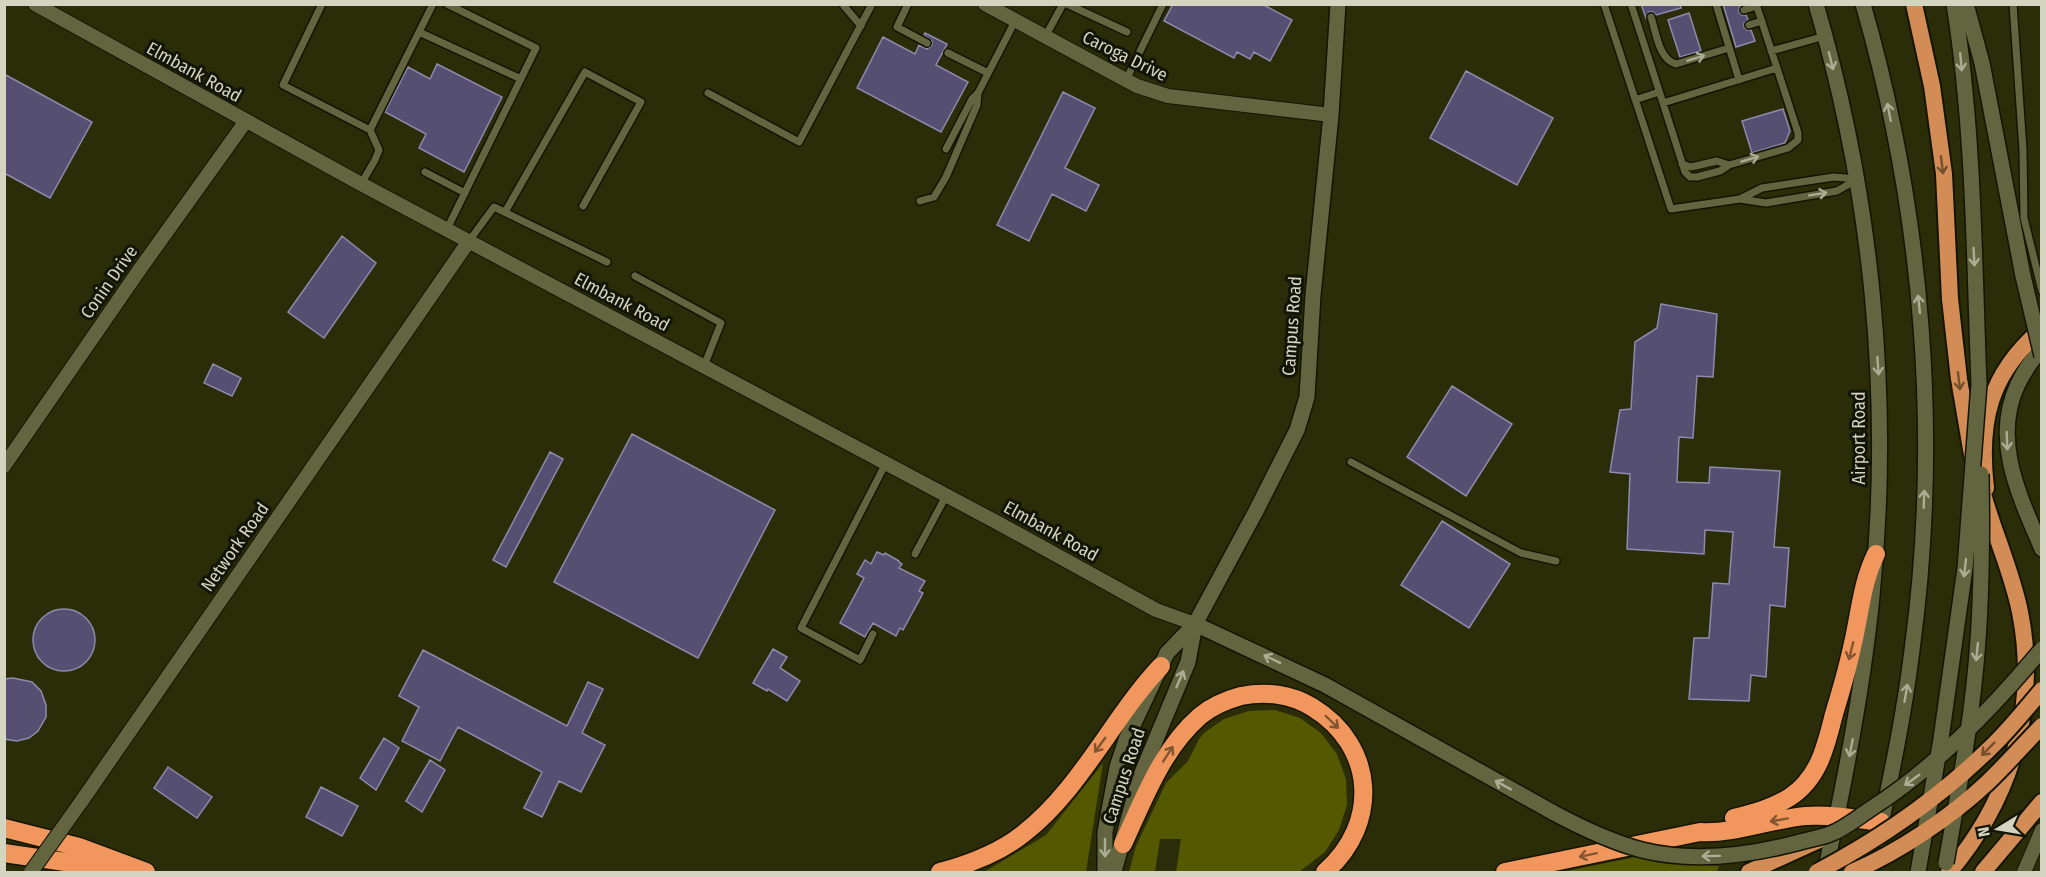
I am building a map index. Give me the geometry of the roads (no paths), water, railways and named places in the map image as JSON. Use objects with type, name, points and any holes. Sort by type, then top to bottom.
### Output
[{"type":"highway","points":[[1914,4],[1932,86],[1944,174],[1950,299],[1959,380],[1973,460],[2020,611],[2026,651],[2026,700],[2016,748],[2001,792],[1986,822],[1964,855],[1946,870]]},
{"type":"highway","points":[[1991,521],[1985,482],[1984,455],[1985,429],[1990,403],[1997,382],[2009,364],[2021,347],[2042,329]]},
{"type":"highway","points":[[1700,832],[1714,822],[1755,812],[1790,797],[1817,769],[1827,743],[1853,644],[1868,570],[1876,554]]},
{"type":"highway","points":[[940,873],[980,859],[1022,835],[1038,821],[1083,768],[1143,684],[1161,666]]},
{"type":"highway","points":[[1817,873],[1870,843],[1943,790],[1988,751],[2042,690]]},
{"type":"highway","points":[[1123,844],[1167,754],[1199,717],[1211,708],[1236,698],[1257,694],[1276,694],[1307,704],[1327,717],[1336,725],[1354,751],[1360,766],[1364,787],[1360,822],[1349,846],[1325,873]]},
{"type":"highway","points":[[1852,873],[1904,845],[1943,818],[1986,784],[2042,726]]},
{"type":"highway","points":[[1983,873],[2042,802]]},
{"type":"highway","points":[[1505,873],[1700,832],[1716,833],[1806,816],[1837,816],[1881,822]]},
{"type":"highway","points":[[4,828],[79,847],[146,873]]},
{"type":"highway","points":[[1749,873],[1831,834]]},
{"type":"highway","points":[[4,853],[146,873]]},
{"type":"street","name":"Elmbank Road","points":[[35,4],[361,184],[886,463],[1156,610],[1195,624]]},
{"type":"street","name":"Caroga Drive","points":[[985,4],[1125,80],[1168,96],[1331,115]]},
{"type":"street","name":"Campus Road","points":[[1105,873],[1105,832],[1117,767],[1126,740],[1167,653],[1195,624],[1293,437],[1307,397],[1338,4]]},
{"type":"street","name":"Airport Road","points":[[1815,4],[1825,36],[1857,179],[1878,367],[1880,450],[1876,554],[1861,692],[1826,873]]},
{"type":"street","points":[[1863,4],[1885,89],[1907,211],[1920,316],[1925,424],[1922,545],[1913,648],[1898,740],[1871,873]]},
{"type":"street","points":[[1946,870],[1967,736],[1978,642],[1982,522],[1979,384],[1969,151],[1954,4]]},
{"type":"street","points":[[1966,4],[1982,63],[2023,276],[2042,356]]},
{"type":"street","name":"Conin Drive","points":[[4,466],[246,121]]},
{"type":"street","name":"Network Road","points":[[31,873],[469,241]]},
{"type":"street","points":[[2042,350],[2024,372],[2014,392],[2006,434],[2007,453],[2014,479],[2042,549]]},
{"type":"street","points":[[1918,873],[1941,739],[1965,568],[1979,384]]},
{"type":"street","name":"Campus Road","points":[[1114,873],[1139,780],[1188,662],[1195,624]]},
{"type":"street","points":[[1195,624],[1325,685],[1577,826],[1614,841],[1660,854],[1714,856],[1755,852],[1831,834],[1888,798],[1950,748],[1984,716],[2042,650]]},
{"type":"street","points":[[2024,873],[2042,830]]},
{"type":"lane","points":[[322,4],[283,85],[370,130],[379,150],[361,184]]},
{"type":"lane","points":[[370,130],[432,4]]},
{"type":"lane","points":[[447,4],[536,48],[447,229]]},
{"type":"lane","points":[[708,93],[799,142],[872,4]]},
{"type":"lane","points":[[908,4],[897,27],[927,43]]},
{"type":"lane","points":[[1045,37],[1063,4]]},
{"type":"lane","points":[[1067,4],[1127,32]]},
{"type":"lane","points":[[1125,80],[1163,4]]},
{"type":"lane","points":[[1604,4],[1671,209],[1740,199],[1766,203],[1837,191],[1857,179]]},
{"type":"lane","points":[[1631,4],[1682,164],[1690,177],[1720,171],[1729,165],[1788,148],[1798,140],[1798,133],[1757,5],[1744,10]]},
{"type":"lane","points":[[1716,4],[1723,16],[1729,48],[1739,80]]},
{"type":"lane","points":[[2013,4],[2023,150],[2025,218],[2042,291]]},
{"type":"lane","points":[[844,6],[861,26]]},
{"type":"lane","points":[[1651,17],[1664,57],[1669,62],[1676,64],[1729,48]]},
{"type":"lane","points":[[946,148],[972,99],[978,93],[1015,21]]},
{"type":"lane","points":[[1749,25],[1762,21]]},
{"type":"lane","points":[[419,32],[521,78]]},
{"type":"lane","points":[[1642,38],[1656,33]]},
{"type":"lane","points":[[1772,51],[1825,36]]},
{"type":"lane","points":[[948,53],[988,74]]},
{"type":"lane","points":[[1663,103],[1777,68]]},
{"type":"lane","points":[[505,212],[585,72],[641,102],[583,206]]},
{"type":"lane","points":[[1635,100],[1659,92]]},
{"type":"lane","points":[[920,201],[934,196],[946,177],[979,101],[978,93]]},
{"type":"lane","points":[[959,124],[968,128]]},
{"type":"lane","points":[[425,172],[465,194]]},
{"type":"lane","points":[[1740,199],[1762,188],[1834,177],[1857,179]]},
{"type":"lane","points":[[469,241],[494,207],[607,262]]},
{"type":"lane","points":[[635,276],[721,323],[704,366]]},
{"type":"lane","points":[[1351,462],[1521,553],[1556,561]]},
{"type":"lane","points":[[873,634],[860,660],[801,628],[886,463]]},
{"type":"lane","points":[[915,554],[946,496]]}]
